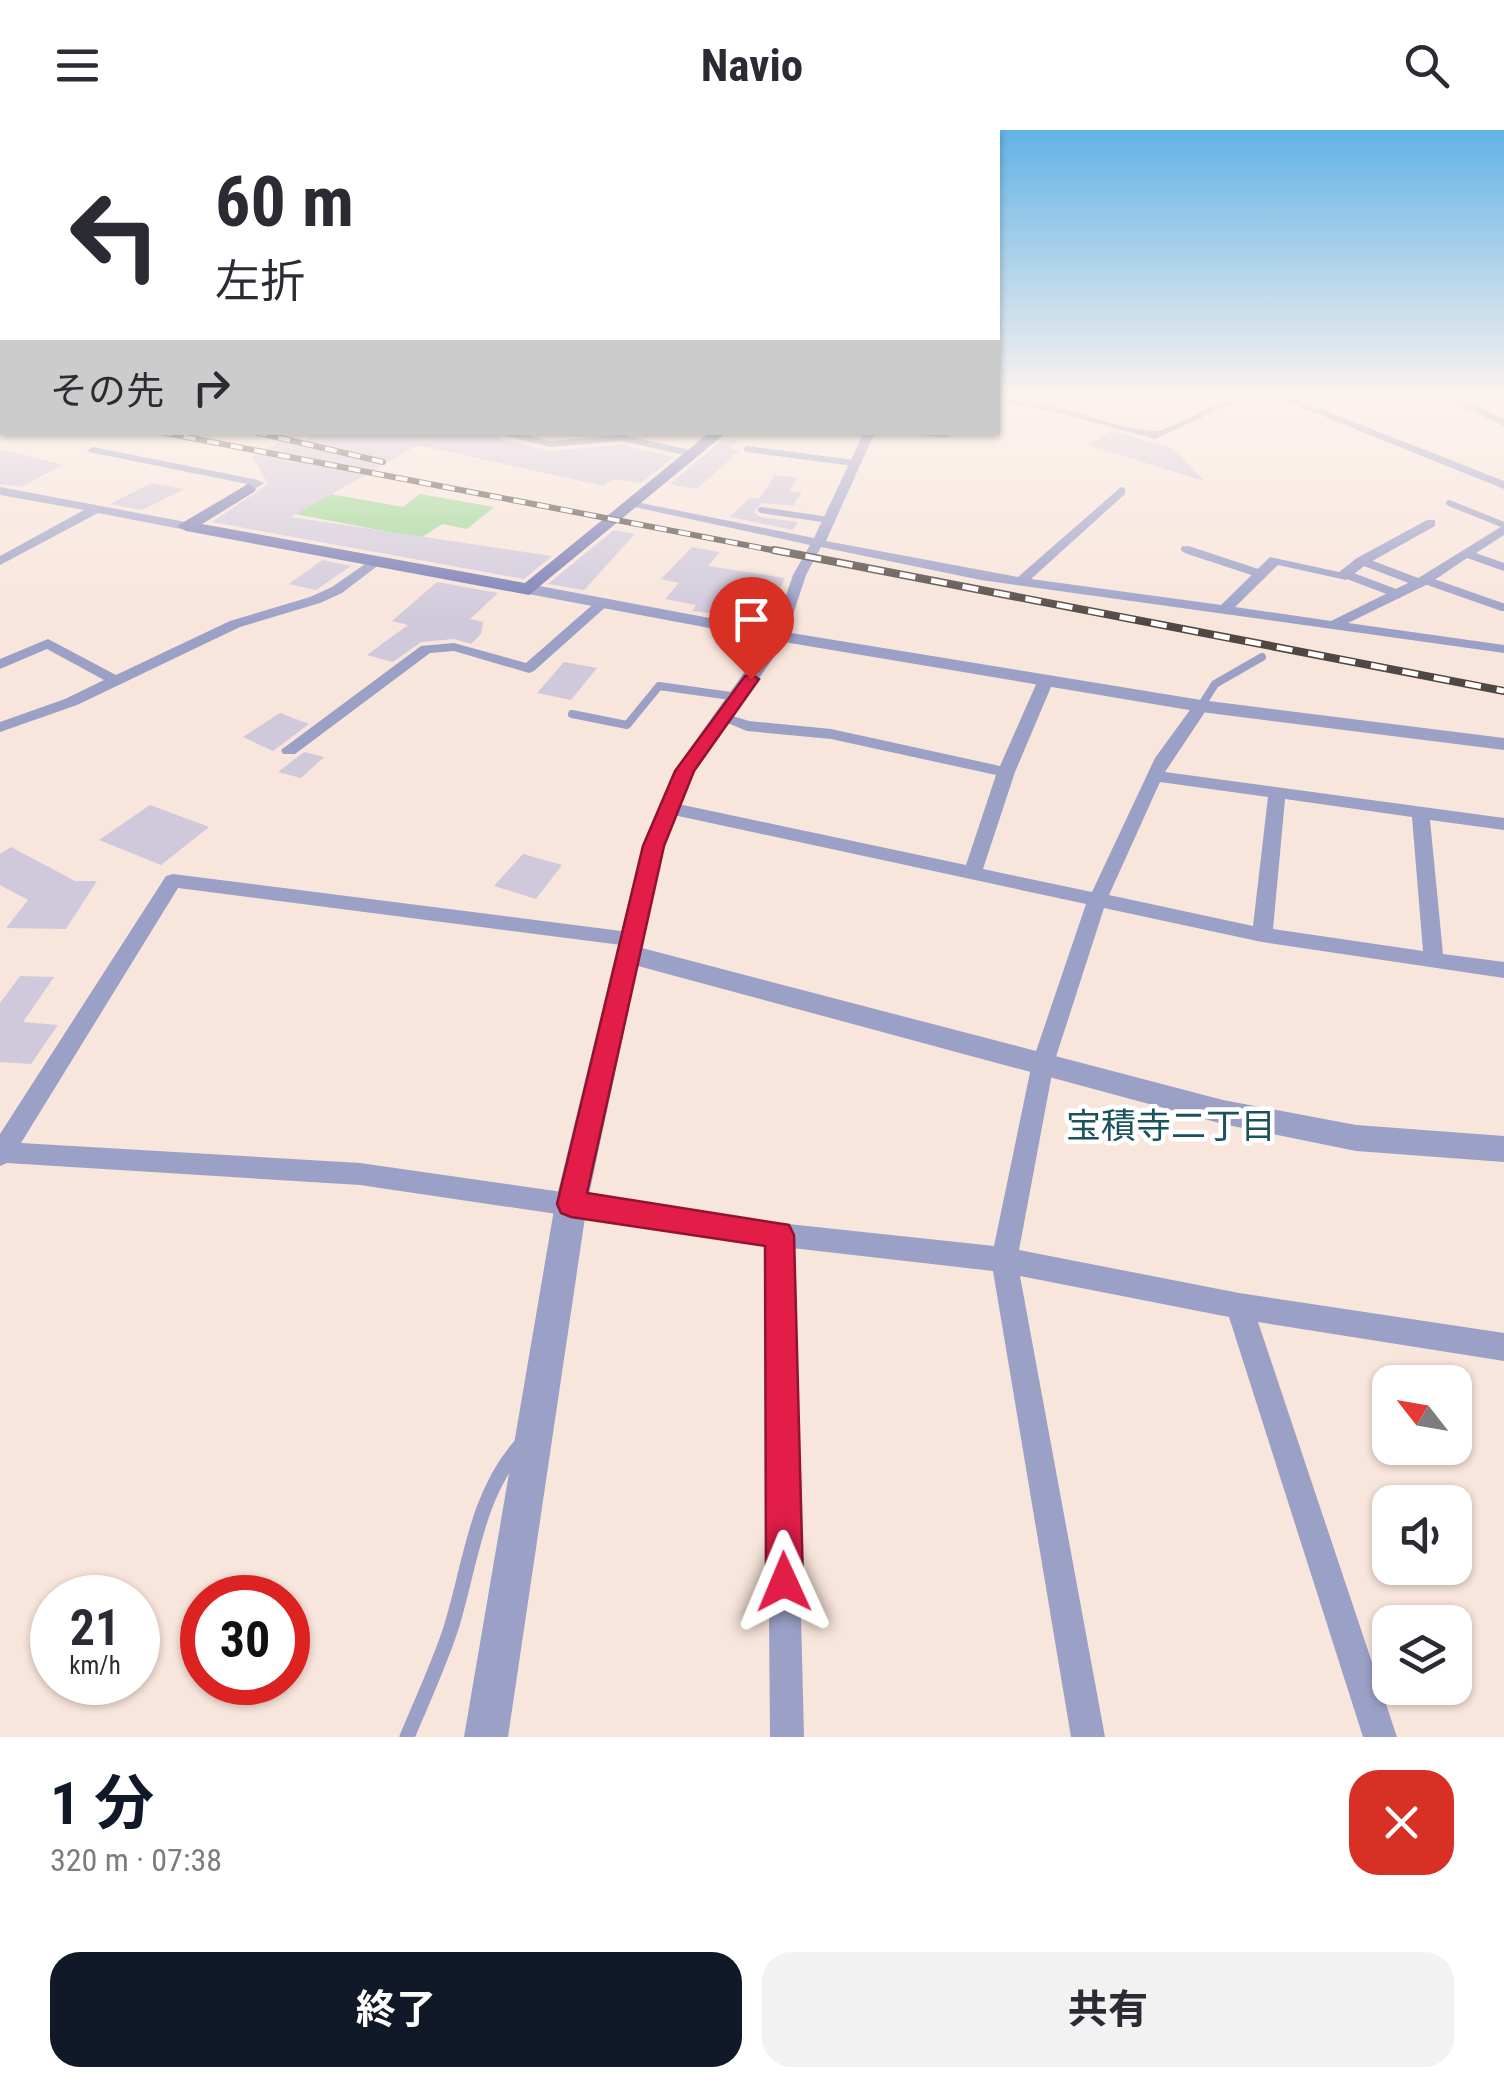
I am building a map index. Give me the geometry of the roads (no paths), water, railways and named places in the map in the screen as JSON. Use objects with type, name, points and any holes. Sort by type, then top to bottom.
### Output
[{"type":"main road","points":[[186,526],[528,589],[671,473]]},
{"type":"main road","points":[[186,526],[248,490]]},
{"type":"street","points":[[212,473],[258,482],[248,490]]},
{"type":"street","points":[[486,1737],[571,1204],[627,946],[653,846],[685,771],[779,636],[792,608],[806,557],[819,542],[850,473]]},
{"type":"street","points":[[1474,473],[1504,485]]},
{"type":"street","points":[[0,491],[186,526]]},
{"type":"street","points":[[1020,582],[1121,491]]},
{"type":"street","points":[[631,505],[1020,582],[1504,649]]},
{"type":"street","points":[[0,561],[96,509]]},
{"type":"street","points":[[1224,610],[1275,560],[1340,577],[1431,523]]},
{"type":"street","points":[[1333,625],[1423,582],[1504,527]]},
{"type":"street","points":[[1467,554],[1504,567]]},
{"type":"street","points":[[0,727],[235,624],[315,600],[337,590],[374,562]]},
{"type":"street","points":[[528,589],[779,636],[1200,706],[1502,747]]},
{"type":"street","points":[[289,750],[426,649],[454,647],[529,668],[603,604]]},
{"type":"street","points":[[0,664],[48,644],[114,680]]},
{"type":"street","points":[[972,874],[1006,772],[1046,680]]},
{"type":"street","points":[[1088,1737],[1004,1260],[1043,1062],[1097,901],[1155,776],[1200,706]]},
{"type":"street","points":[[730,708],[747,726],[831,734],[1006,772]]},
{"type":"street","points":[[1155,776],[1504,824]]},
{"type":"street","points":[[1262,935],[1277,791]]},
{"type":"street","points":[[669,808],[1262,935],[1504,970]]},
{"type":"street","points":[[1420,811],[1434,962]]},
{"type":"street","points":[[1504,1149],[1356,1138],[1223,1112],[627,946],[173,881],[0,1153],[360,1174],[779,1235],[1004,1260],[1239,1306],[1504,1346]]},
{"type":"street","points":[[779,1235],[787,1737]]},
{"type":"street","points":[[1239,1306],[1380,1737]]},
{"type":"lane","points":[[1449,503],[1504,527]]},
{"type":"lane","points":[[761,510],[829,520]]},
{"type":"lane","points":[[1184,548],[1261,574]]},
{"type":"lane","points":[[1362,561],[1502,607]]},
{"type":"lane","points":[[1345,574],[1398,594]]},
{"type":"lane","points":[[1200,706],[1215,684],[1262,657]]},
{"type":"lane","points":[[572,714],[627,725],[658,686],[730,708]]},
{"type":"lane","points":[[408,1737],[450,1633],[491,1494],[509,1455],[533,1437]]},
{"type":"railway","points":[[372,473],[787,553]]},
{"type":"railway","points":[[774,550],[1504,691]]},
{"type":"district","name":"宝積寺二丁目","points":[[1171,1126]]}]
